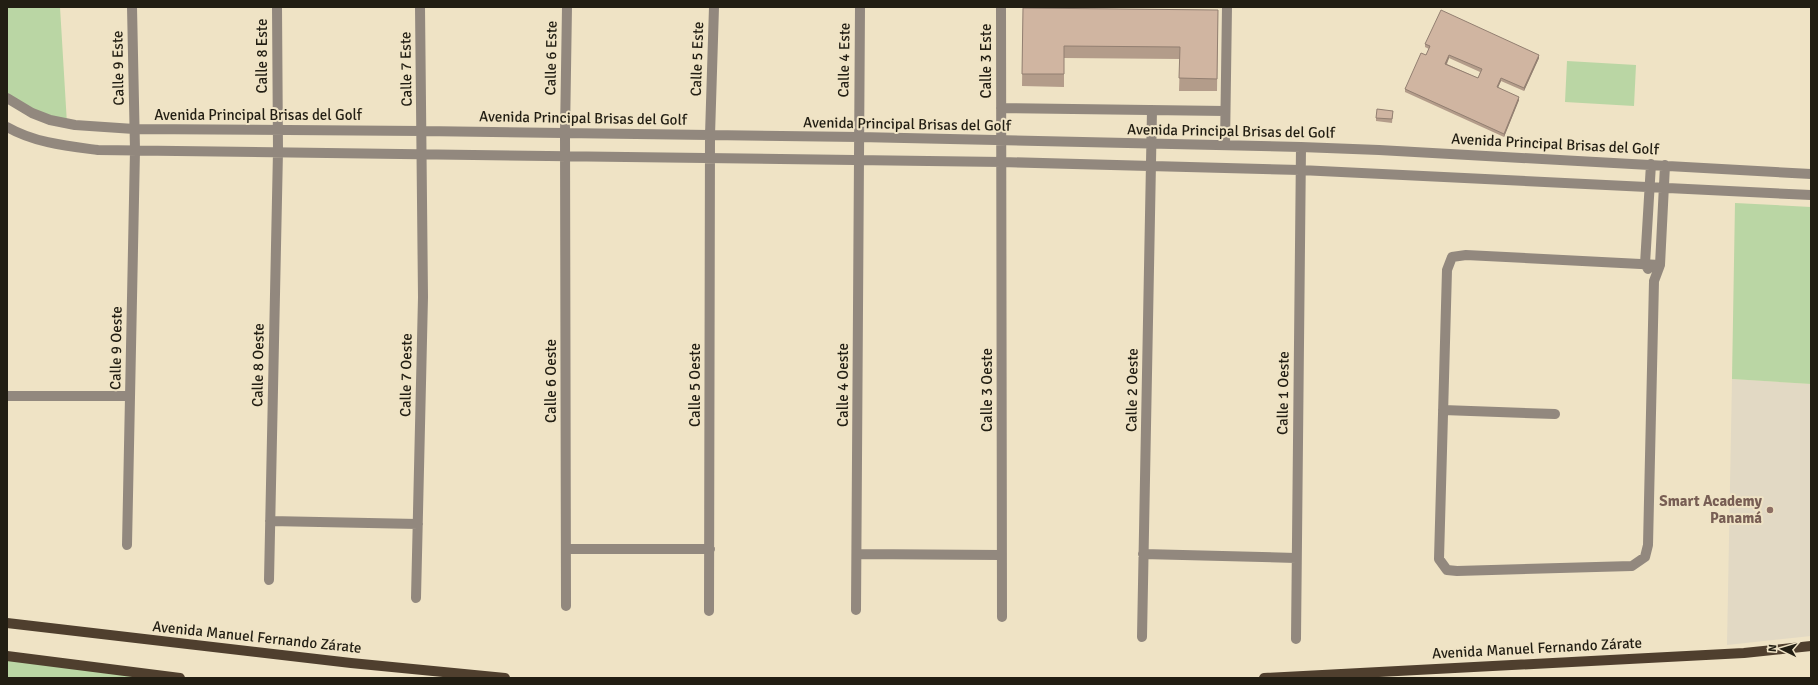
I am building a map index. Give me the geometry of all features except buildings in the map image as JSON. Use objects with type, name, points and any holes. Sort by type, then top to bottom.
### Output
[{"type":"main road","name":"Avenida Manuel Fernando Zárate","points":[[7,623],[505,678]]},
{"type":"main road","name":"Avenida Manuel Fernando Zárate","points":[[1264,678],[1744,653],[1811,646]]},
{"type":"main road","points":[[7,656],[180,678]]},
{"type":"street","name":"Calle 9 Este","points":[[132,7],[135,150]]},
{"type":"street","name":"Calle 8 Este","points":[[277,7],[278,151]]},
{"type":"street","name":"Calle 7 Este","points":[[420,7],[422,153]]},
{"type":"street","name":"Calle 6 Este","points":[[566,155],[567,7]]},
{"type":"street","name":"Calle 5 Este","points":[[710,158],[714,7]]},
{"type":"street","name":"Calle 4 Este","points":[[859,160],[860,7]]},
{"type":"street","name":"Calle 3 Este","points":[[1001,7],[1000,140],[1002,162]]},
{"type":"street","points":[[1225,145],[1227,7]]},
{"type":"street","name":"Avenida Principal Brisas del Golf","points":[[7,98],[32,114],[50,120],[75,125],[134,129],[278,129],[859,137],[1301,147],[1652,164],[1811,174]]},
{"type":"street","points":[[1001,108],[1225,111]]},
{"type":"street","name":"Calle 2 Oeste","points":[[1142,637],[1152,110]]},
{"type":"street","points":[[7,128],[22,136],[57,144],[98,150],[278,151],[1002,162],[1300,170],[1811,195]]},
{"type":"street","name":"Calle 1 Oeste","points":[[1296,639],[1301,147]]},
{"type":"street","name":"Calle 9 Oeste","points":[[127,545],[135,150]]},
{"type":"street","name":"Calle 8 Oeste","points":[[269,580],[278,151]]},
{"type":"street","name":"Calle 7 Oeste","points":[[416,598],[423,297],[422,153]]},
{"type":"street","name":"Calle 6 Oeste","points":[[566,155],[566,606]]},
{"type":"street","name":"Calle 5 Oeste","points":[[709,611],[710,158]]},
{"type":"street","name":"Calle 4 Oeste","points":[[856,610],[859,160]]},
{"type":"street","name":"Calle 3 Oeste","points":[[1002,162],[1002,617]]},
{"type":"street","points":[[1652,164],[1645,264],[1654,281]]},
{"type":"street","points":[[1660,265],[1466,255],[1452,257],[1447,270],[1439,559],[1447,570],[1457,571],[1632,566],[1645,557],[1648,546],[1654,281],[1660,265],[1665,165]]},
{"type":"street","points":[[7,396],[130,396]]},
{"type":"street","points":[[1443,410],[1555,414]]},
{"type":"street","points":[[270,521],[418,524]]},
{"type":"street","points":[[567,549],[710,549]]},
{"type":"street","points":[[857,554],[1001,555]]},
{"type":"street","points":[[1143,554],[1296,558]]},
{"type":"shaded area","name":"Smart Academy Panamá","points":[[1732,379],[1811,384],[1811,636],[1727,645]]},
{"type":"green space","points":[[7,7],[60,7],[67,124],[7,97]]},
{"type":"green space","points":[[1567,61],[1636,65],[1634,106],[1565,102]]},
{"type":"green space","points":[[1735,203],[1811,207],[1811,384],[1732,379]]},
{"type":"green space","points":[[7,656],[180,678],[7,678]]},
{"type":"place","name":"Smart Academy Panamá","points":[[1770,510]]}]
